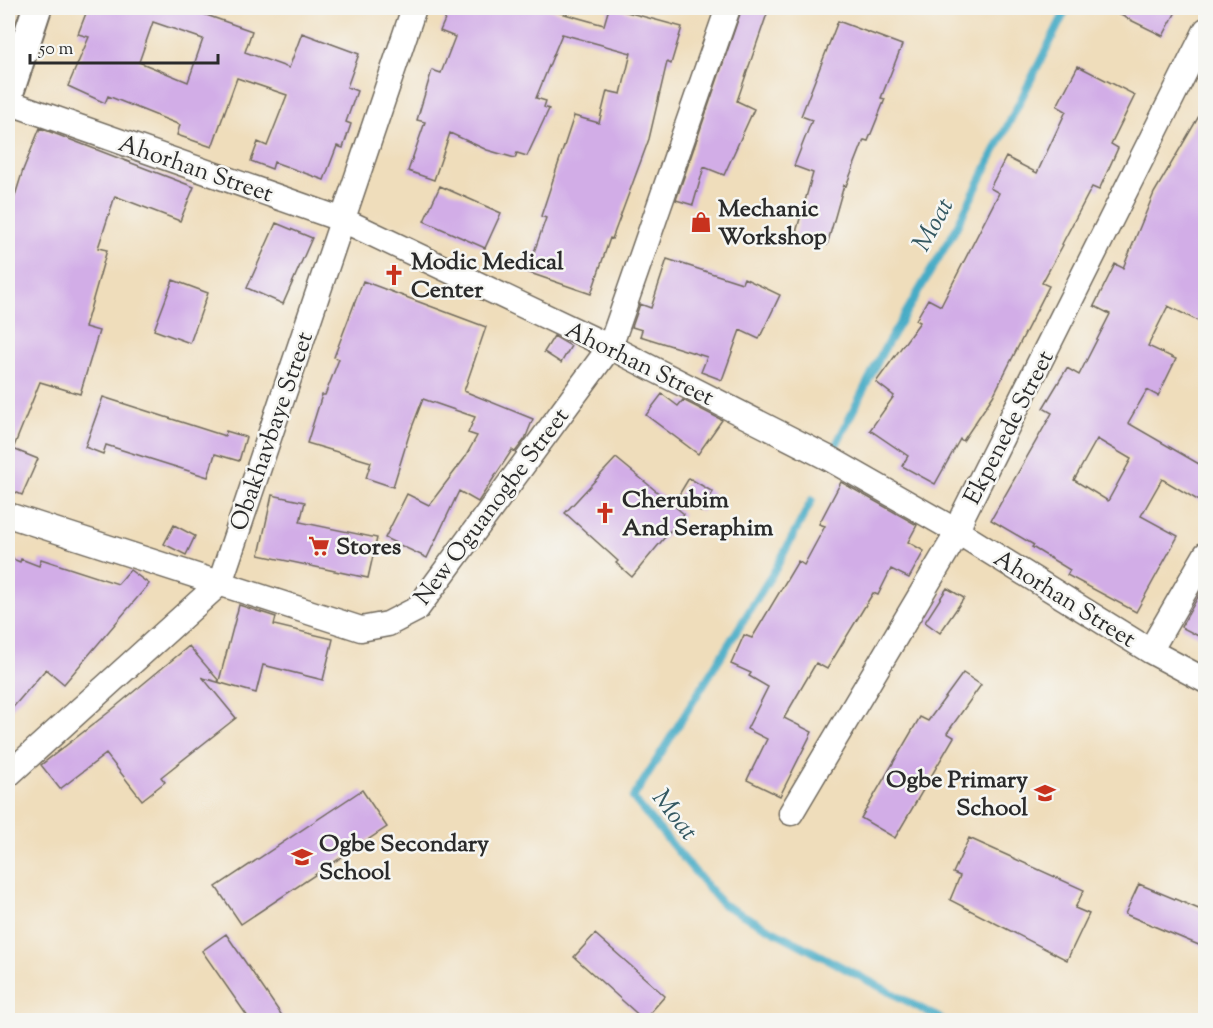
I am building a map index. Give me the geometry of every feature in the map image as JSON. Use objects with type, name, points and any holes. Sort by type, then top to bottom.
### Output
[{"type":"street","points":[[8,96],[37,8]]},
{"type":"street","name":"Obakhavbaye Street","points":[[8,775],[220,583],[414,8]]},
{"type":"street","name":"New Oguanogbe Street","points":[[8,515],[361,629],[388,624],[417,609],[610,347],[728,8]]},
{"type":"street","name":"Ekpenede Street","points":[[791,813],[958,532],[963,515],[1206,30]]},
{"type":"street","name":"Ahorhan Street","points":[[8,102],[343,220],[610,347],[830,459],[958,532],[1150,651],[1206,681]]},
{"type":"street","points":[[1150,651],[1206,554]]},
{"type":"building","points":[[88,8],[197,8],[195,11],[252,31],[245,52],[289,68],[302,33],[359,54],[347,87],[357,91],[346,122],[351,124],[343,148],[337,146],[324,180],[274,162],[272,169],[251,161],[258,142],[267,146],[287,95],[237,78],[212,147],[177,135],[180,125],[108,96],[105,103],[68,86],[89,37],[78,34]],"holes":[[[153,22],[203,39],[188,82],[139,62]]]},
{"type":"building","points":[[450,8],[543,8],[604,25],[609,8],[612,8],[682,27],[671,64],[667,62],[649,139],[612,239],[610,238],[591,294],[527,272],[546,218],[541,216],[574,116],[599,123],[607,91],[621,94],[631,53],[562,34],[536,98],[546,101],[544,107],[549,109],[527,156],[517,153],[515,158],[487,150],[450,133],[434,180],[408,171],[425,122],[417,120],[432,70],[441,73],[455,37],[440,31]]},
{"type":"building","points":[[742,8],[769,8],[737,101],[754,109],[724,175],[704,167],[693,205],[676,200]]},
{"type":"building","points":[[1106,8],[1178,8],[1163,36]]},
{"type":"building","points":[[838,21],[902,45],[881,98],[885,99],[868,141],[864,140],[846,186],[844,185],[827,245],[795,236],[813,173],[794,166],[812,120],[801,116]]},
{"type":"building","points":[[1078,66],[1135,95],[1111,144],[1118,148],[1099,190],[1092,187],[1042,283],[1049,286],[993,396],[963,441],[960,439],[935,484],[902,466],[908,456],[870,430],[894,396],[876,382],[920,322],[916,320],[928,299],[941,306],[999,193],[990,188],[1006,157],[1037,173],[1066,111],[1057,106]]},
{"type":"building","points":[[1206,104],[1206,325],[1168,306],[1148,346],[1176,359],[1158,396],[1147,390],[1128,423],[1206,468],[1206,505],[1162,479],[1141,516],[1178,536],[1136,612],[1067,575],[1070,570],[1032,547],[1034,545],[991,520],[1052,413],[1043,408],[1067,368],[1079,375],[1110,314],[1094,306],[1115,264],[1123,268],[1154,193]],"holes":[[[1097,439],[1131,459],[1108,501],[1074,480]]]},
{"type":"building","points":[[40,128],[194,187],[180,221],[115,196],[98,248],[107,250],[85,327],[99,331],[80,394],[40,382],[13,449],[38,459],[22,495],[8,489],[8,218],[23,170]]},
{"type":"building","points":[[440,186],[501,213],[485,248],[424,221]]},
{"type":"building","points":[[276,223],[312,238],[283,304],[247,288]]},
{"type":"building","points":[[667,259],[742,283],[744,278],[780,295],[759,339],[740,330],[722,380],[701,372],[707,357],[640,336],[642,330],[632,327],[640,304],[651,308]]},
{"type":"building","points":[[173,280],[208,293],[190,343],[154,330]]},
{"type":"building","points":[[363,281],[486,327],[464,391],[533,419],[525,439],[515,452],[512,450],[478,502],[459,491],[427,558],[385,538],[407,494],[429,505],[464,459],[477,436],[468,433],[475,417],[423,399],[393,487],[366,478],[371,462],[307,443],[322,395],[325,395],[339,359],[334,357]]},
{"type":"building","points":[[554,336],[571,346],[561,363],[544,352]]},
{"type":"building","points":[[662,394],[678,406],[683,400],[722,420],[698,454],[646,415]]},
{"type":"building","points":[[103,397],[225,436],[226,431],[246,437],[239,461],[215,454],[208,477],[106,445],[103,454],[85,447]]},
{"type":"building","points":[[616,458],[684,514],[632,577],[616,563],[618,561],[565,513]]},
{"type":"building","points":[[689,478],[713,492],[701,512],[677,498]]},
{"type":"building","points":[[841,482],[917,525],[908,542],[924,551],[909,578],[891,569],[878,595],[873,593],[827,669],[816,663],[784,718],[812,732],[780,796],[747,780],[767,739],[747,729],[768,687],[749,676],[751,673],[731,664],[744,635],[752,638],[798,561],[804,565],[825,526],[819,524]]},
{"type":"building","points":[[272,495],[305,502],[300,522],[377,538],[368,578],[259,555]]},
{"type":"building","points":[[174,525],[195,536],[186,555],[164,544]]},
{"type":"building","points":[[8,557],[39,566],[41,559],[118,584],[130,570],[149,584],[64,684],[46,669],[8,713]]},
{"type":"building","points":[[1206,583],[1206,640],[1181,627]]},
{"type":"building","points":[[947,588],[964,598],[940,633],[925,622]]},
{"type":"building","points":[[239,605],[276,617],[274,625],[333,639],[323,680],[263,665],[256,693],[203,678],[236,718],[161,777],[165,782],[142,800],[106,754],[60,789],[41,765],[189,646],[219,681]]},
{"type":"building","points":[[963,673],[981,685],[947,733],[954,737],[895,838],[861,818],[920,717],[928,721]]},
{"type":"building","name":"Ogbe Secondary School","points":[[362,790],[387,827],[241,924],[216,887]]},
{"type":"building","points":[[969,838],[1084,890],[1075,908],[1089,914],[1067,960],[950,900],[960,876],[953,873]]},
{"type":"building","points":[[1139,884],[1206,912],[1206,948],[1125,914]]},
{"type":"building","points":[[226,934],[285,1020],[250,1020],[202,951]]},
{"type":"building","points":[[595,934],[665,996],[644,1020],[574,957]]},
{"type":"waterway","name":"Moat","points":[[830,457],[883,351],[954,232],[1067,8]]},
{"type":"waterway","name":"Moat","points":[[812,500],[776,568],[633,798],[722,904],[943,1020]]},
{"type":"place","name":"Mechanic Workshop","points":[[701,222]]},
{"type":"place","name":"Modic Medical Center","points":[[394,275]]},
{"type":"place","name":"Cherubim And Seraphim","points":[[605,513]]},
{"type":"place","name":"Stores","points":[[319,546]]},
{"type":"place","name":"Ogbe Primary School","points":[[1045,793]]},
{"type":"place","name":"Ogbe Secondary School","points":[[302,857]]}]
